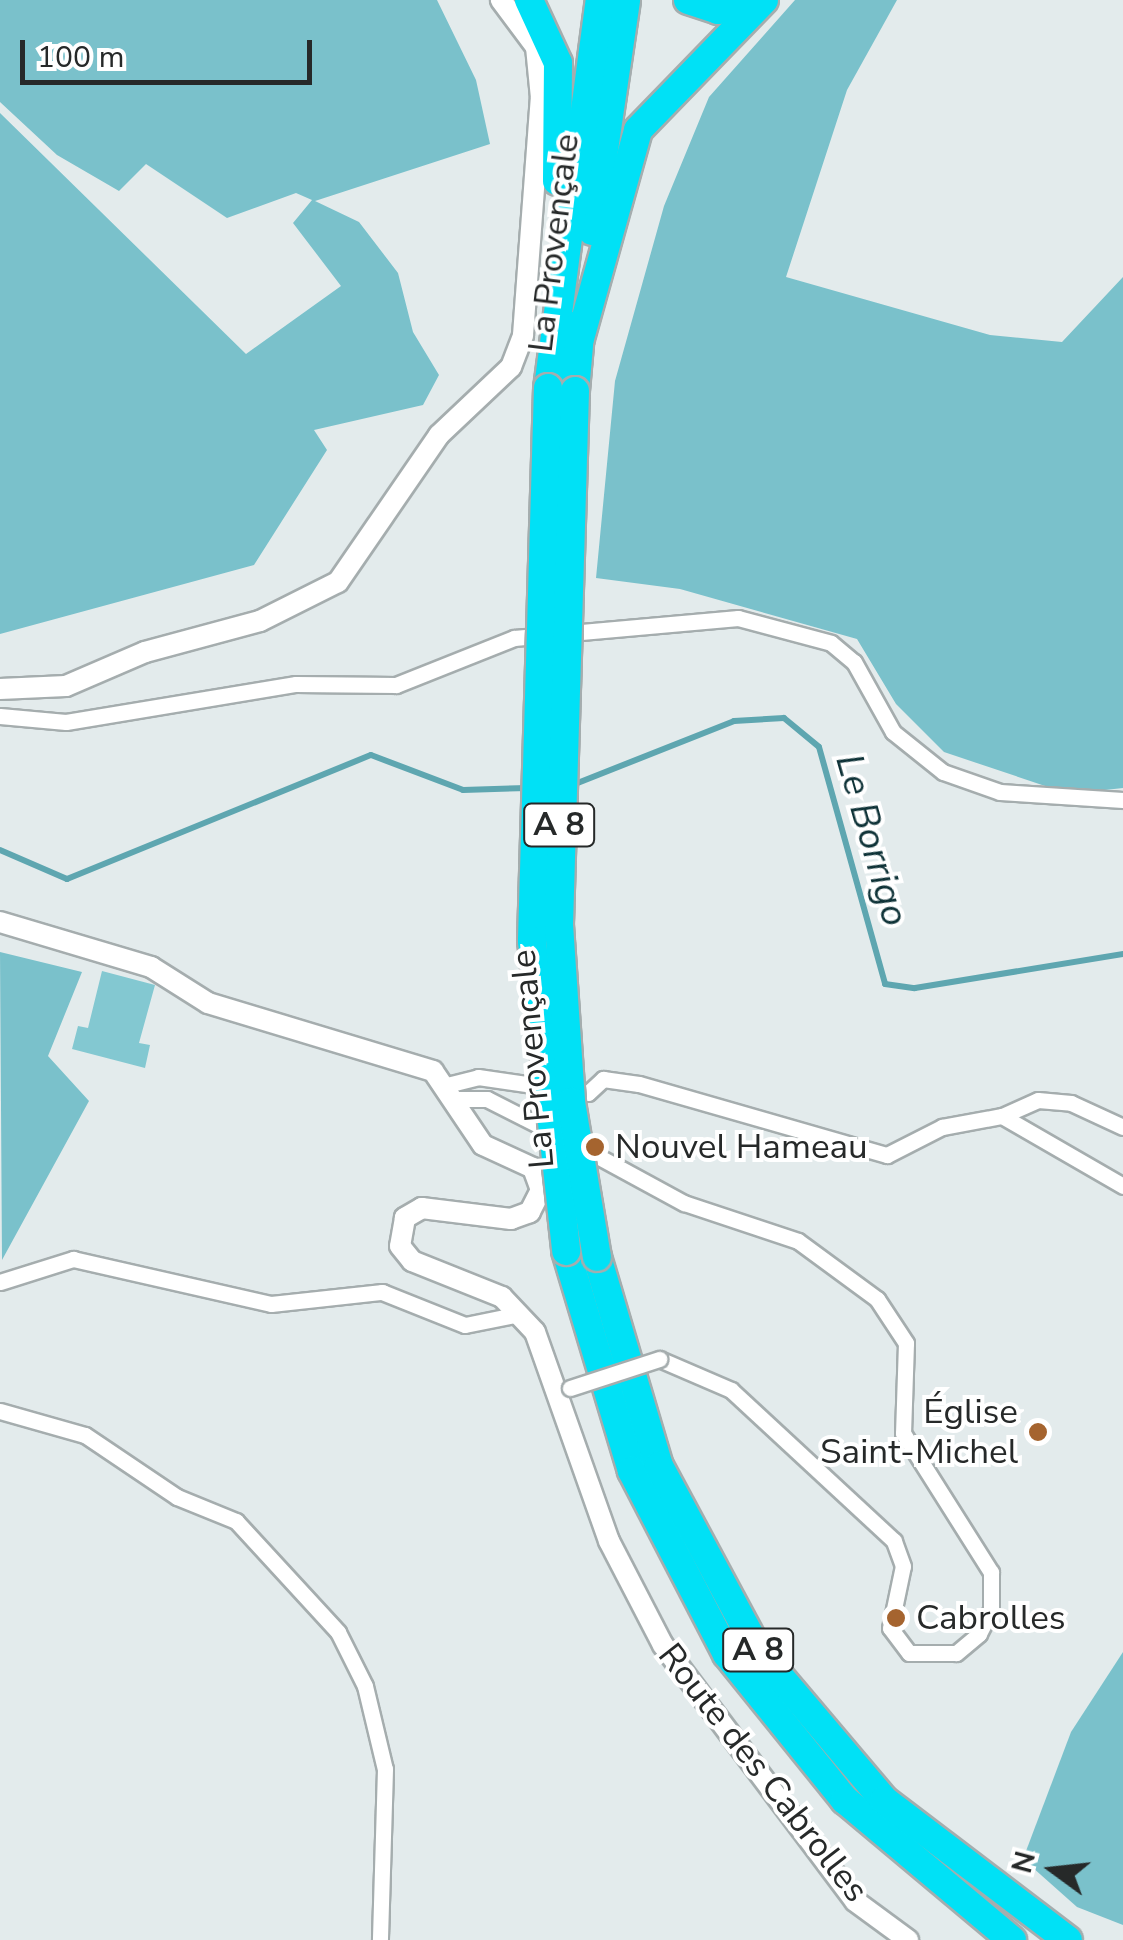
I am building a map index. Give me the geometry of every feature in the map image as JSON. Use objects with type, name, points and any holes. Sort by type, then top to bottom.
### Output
[{"type":"highway","points":[[530,0],[560,78],[554,322]]},
{"type":"highway","name":"La Provençale","points":[[600,0],[554,322],[562,390],[560,925],[571,1102],[596,1258],[659,1466],[758,1650],[884,1800],[1068,1940]]},
{"type":"highway","name":"La Provençale","points":[[626,0],[579,342],[562,390],[532,941],[566,1251],[632,1471],[727,1654],[844,1800],[1012,1940]]},
{"type":"highway","points":[[688,0],[718,10],[742,0]]},
{"type":"highway","points":[[579,342],[638,130],[764,0]]},
{"type":"street","points":[[0,689],[66,686],[145,652],[260,621],[338,582],[439,435],[511,367],[522,335],[541,98],[536,47],[501,0]]},
{"type":"street","points":[[0,716],[66,722],[296,684],[396,685],[514,638],[738,618],[832,643],[854,662],[894,732],[943,772],[1000,792],[1123,800]]},
{"type":"street","name":"Route des Cabrolles","points":[[0,922],[150,967],[227,1009],[381,1049],[450,1092],[483,1145],[533,1168],[539,1200],[511,1219],[422,1208],[405,1218],[400,1246],[412,1261],[478,1281],[520,1314],[564,1390],[609,1541],[680,1674],[766,1773],[855,1901],[908,1940]]},
{"type":"street","points":[[450,1092],[478,1077],[588,1094],[603,1079],[730,1105],[887,1154],[942,1127],[1002,1116],[1038,1100],[1071,1103],[1123,1127]]},
{"type":"street","points":[[450,1092],[508,1106],[684,1203],[798,1242],[877,1300],[906,1343],[903,1433],[991,1572],[991,1610],[979,1634],[956,1654],[909,1654],[890,1628],[903,1566],[894,1541],[731,1390],[659,1359],[564,1390]]},
{"type":"street","points":[[1002,1116],[1123,1186]]},
{"type":"street","points":[[0,1282],[73,1260],[271,1304],[382,1292],[465,1325],[520,1314]]},
{"type":"street","points":[[0,1410],[86,1435],[177,1498],[236,1521],[338,1632],[365,1686],[385,1769],[380,1940]]},
{"type":"shaded area","points":[[0,0],[437,0],[476,80],[490,144],[315,201],[359,222],[398,273],[413,332],[439,375],[423,405],[314,430],[327,450],[254,565],[0,634],[0,113],[246,354],[341,286],[293,223],[312,200],[296,193],[227,218],[146,164],[119,191],[57,155],[0,102]]},
{"type":"shaded area","points":[[795,0],[897,0],[847,90],[786,277],[990,335],[1062,342],[1123,277],[1123,788],[1069,794],[944,752],[896,704],[857,639],[680,589],[596,578],[615,381],[664,206],[709,97]]},
{"type":"shaded area","points":[[0,952],[82,972],[48,1056],[89,1101],[2,1260]]},
{"type":"shaded area","points":[[102,971],[155,985],[139,1043],[150,1045],[145,1068],[72,1049],[78,1026],[88,1028]]},
{"type":"shaded area","points":[[1123,1652],[1123,1925],[1077,1907],[1023,1859],[1071,1732]]},
{"type":"waterway","name":"Le Borrigo","points":[[570,786],[734,721],[784,718],[819,747],[885,984],[915,988],[1123,954]]},
{"type":"waterway","name":"Le Borrigo","points":[[0,850],[67,879],[371,755],[463,790],[527,788]]},
{"type":"place","name":"Nouvel Hameau","points":[[595,1147]]},
{"type":"place","name":"Église Saint-Michel","points":[[1038,1432]]},
{"type":"place","name":"Cabrolles","points":[[896,1618]]}]
